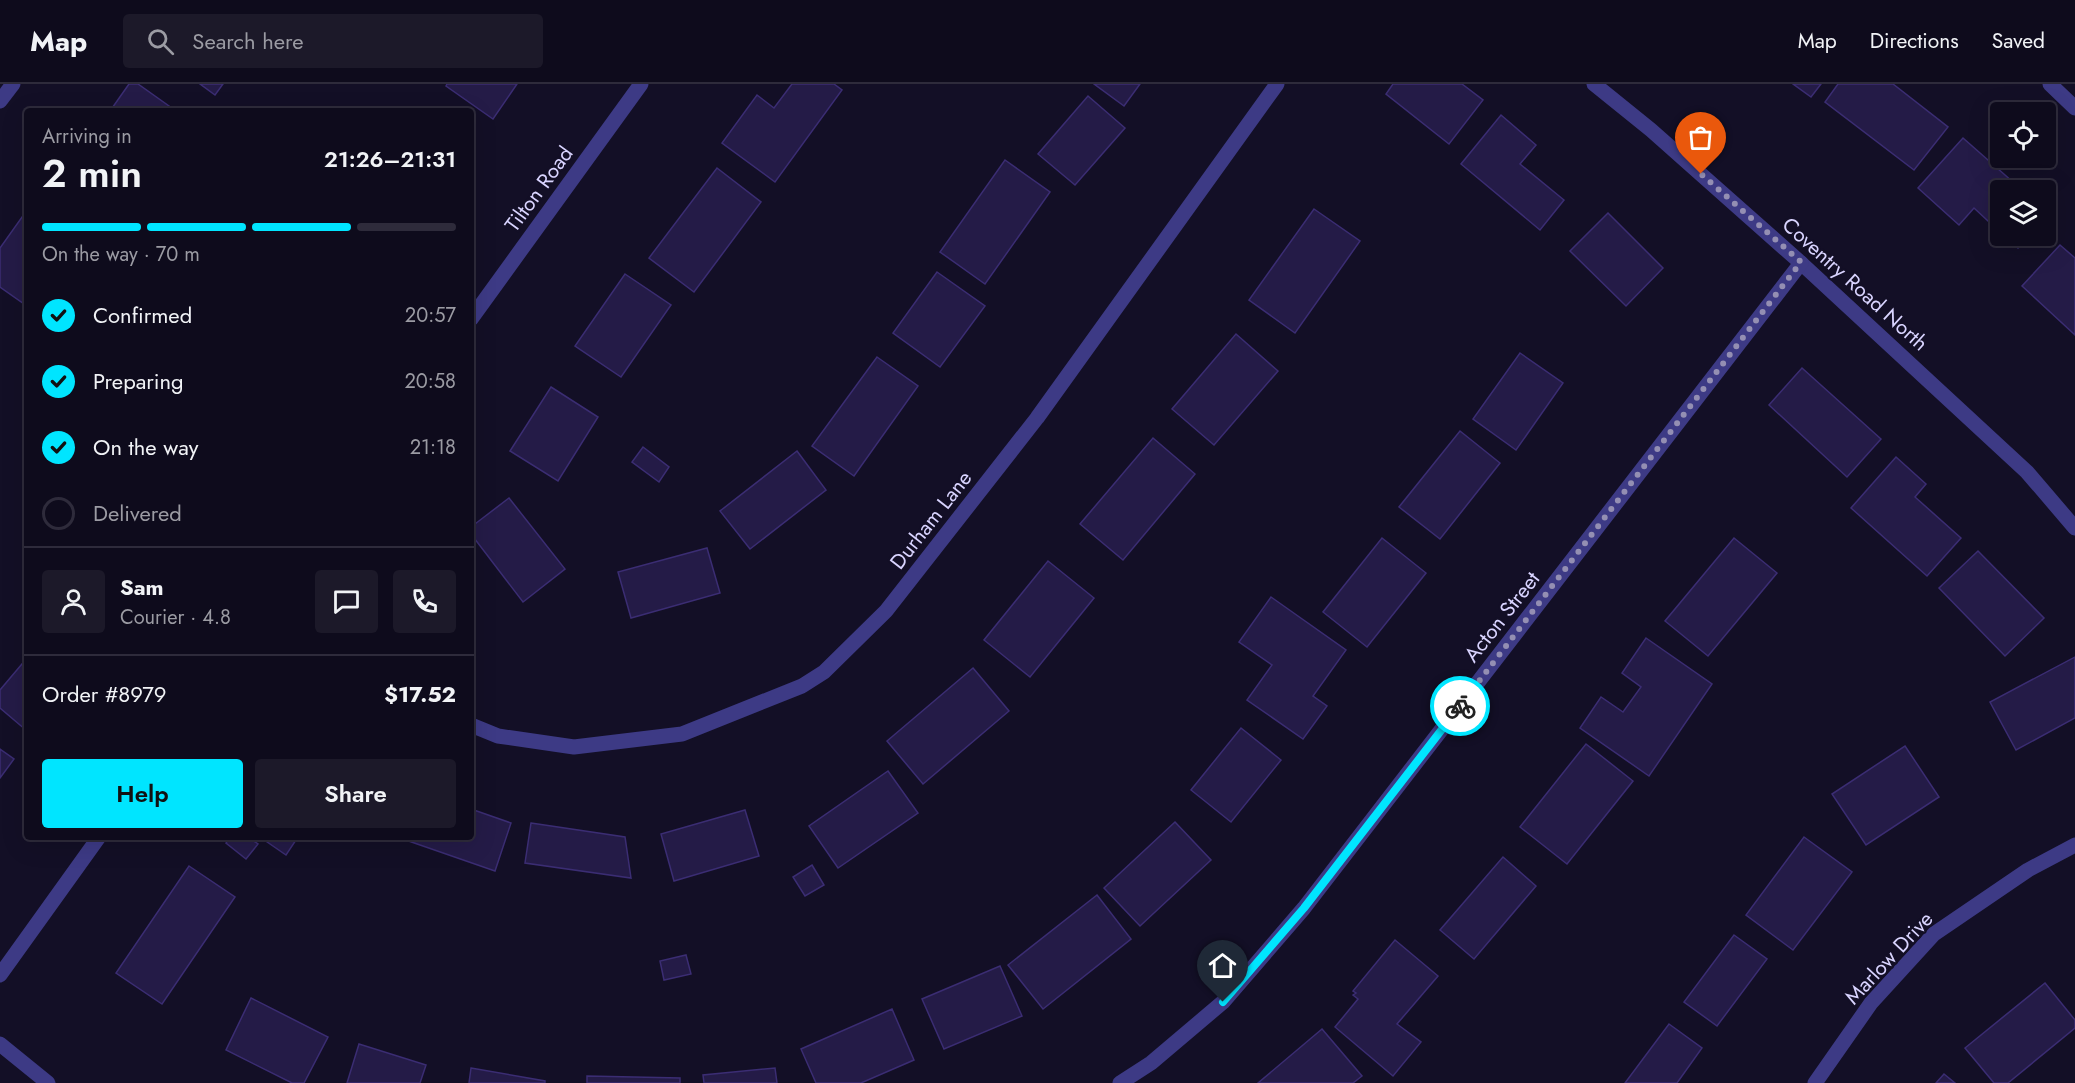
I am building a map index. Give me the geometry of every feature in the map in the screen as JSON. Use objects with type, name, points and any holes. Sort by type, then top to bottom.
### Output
[{"type":"street","points":[[0,101],[13,84]]},
{"type":"street","name":"Tilton Road","points":[[474,315],[641,84]]},
{"type":"street","name":"Durham Lane","points":[[474,726],[498,736],[574,747],[682,734],[802,686],[824,672],[886,611],[1037,418],[1277,84]]},
{"type":"street","name":"Coventry Road North","points":[[1594,84],[1651,130],[1801,262],[2028,472],[2075,528]]},
{"type":"street","points":[[2050,84],[2075,108]]},
{"type":"street","name":"Acton Street","points":[[1120,1083],[1151,1063],[1223,1002],[1304,908],[1801,262]]},
{"type":"street","points":[[0,975],[97,840]]},
{"type":"street","name":"Marlow Drive","points":[[1815,1083],[1871,1003],[1934,934],[2028,870],[2075,845]]},
{"type":"street","points":[[0,1044],[48,1083]]},
{"type":"building","points":[[129,84],[138,84],[172,108],[112,108]]},
{"type":"building","points":[[200,84],[223,84],[215,95]]},
{"type":"building","points":[[447,84],[517,84],[493,119],[446,86]]},
{"type":"building","points":[[792,84],[834,84],[842,90],[775,182],[722,143],[757,95],[774,108]]},
{"type":"building","points":[[1094,84],[1140,84],[1124,106]]},
{"type":"building","points":[[1393,84],[1462,84],[1483,100],[1449,144],[1386,94]]},
{"type":"building","points":[[1793,84],[1821,84],[1811,97]]},
{"type":"building","points":[[1838,84],[1893,84],[1948,127],[1914,170],[1825,102]]},
{"type":"building","points":[[1088,96],[1125,128],[1075,185],[1038,154]]},
{"type":"building","points":[[1501,115],[1536,145],[1520,164],[1564,200],[1540,230],[1461,164]]},
{"type":"building","points":[[1963,138],[1990,162],[1990,168],[1997,168],[2011,180],[1990,180],[1990,223],[1974,208],[1959,225],[1918,188]]},
{"type":"building","points":[[1005,160],[1050,192],[985,284],[940,252]]},
{"type":"building","points":[[717,168],[761,202],[694,292],[649,258]]},
{"type":"building","points":[[1314,209],[1360,241],[1295,333],[1249,300]]},
{"type":"building","points":[[1608,213],[1663,268],[1626,306],[1570,251]]},
{"type":"building","points":[[24,214],[24,304],[0,287],[0,248]]},
{"type":"building","points":[[2060,245],[2075,258],[2075,335],[2022,286]]},
{"type":"building","points":[[937,272],[985,306],[940,367],[893,333]]},
{"type":"building","points":[[625,274],[671,305],[621,377],[575,346]]},
{"type":"building","points":[[1236,334],[1278,371],[1214,445],[1172,409]]},
{"type":"building","points":[[1520,353],[1563,383],[1516,450],[1473,419]]},
{"type":"building","points":[[877,357],[918,386],[854,476],[812,446]]},
{"type":"building","points":[[1802,368],[1881,439],[1847,477],[1769,405]]},
{"type":"building","points":[[551,387],[598,417],[558,481],[510,451]]},
{"type":"building","points":[[1460,431],[1500,463],[1440,539],[1399,507]]},
{"type":"building","points":[[1153,438],[1195,474],[1123,560],[1080,524]]},
{"type":"building","points":[[643,447],[669,467],[659,482],[632,462]]},
{"type":"building","points":[[797,451],[826,490],[750,549],[720,511]]},
{"type":"building","points":[[1896,457],[1926,484],[1915,497],[1961,538],[1927,576],[1851,508]]},
{"type":"building","points":[[509,498],[565,569],[523,602],[474,538],[474,525]]},
{"type":"building","points":[[1382,538],[1426,573],[1367,647],[1323,612]]},
{"type":"building","points":[[1734,538],[1777,573],[1708,656],[1665,621]]},
{"type":"building","points":[[707,548],[720,593],[631,618],[618,572]]},
{"type":"building","points":[[1978,551],[2044,618],[2005,656],[1939,588]]},
{"type":"building","points":[[1048,561],[1094,598],[1030,677],[984,640]]},
{"type":"building","points":[[1271,597],[1346,650],[1313,696],[1327,706],[1303,739],[1247,700],[1272,665],[1239,642]]},
{"type":"building","points":[[1646,638],[1712,684],[1649,776],[1580,728],[1601,697],[1623,712],[1641,687],[1622,673]]},
{"type":"building","points":[[2075,657],[2075,718],[2016,750],[1990,702]]},
{"type":"building","points":[[24,662],[24,728],[0,708],[0,690]]},
{"type":"building","points":[[973,668],[1009,711],[923,784],[887,741]]},
{"type":"building","points":[[1241,728],[1281,760],[1231,822],[1191,790]]},
{"type":"building","points":[[1586,744],[1633,781],[1567,864],[1520,827]]},
{"type":"building","points":[[1905,746],[1939,797],[1866,845],[1832,794]]},
{"type":"building","points":[[0,749],[14,759],[0,778]]},
{"type":"building","points":[[888,771],[918,813],[838,868],[809,826]]},
{"type":"building","points":[[474,810],[511,823],[495,871],[406,840],[474,840]]},
{"type":"building","points":[[745,810],[759,856],[674,881],[661,834]]},
{"type":"building","points":[[1175,822],[1211,860],[1140,926],[1104,888]]},
{"type":"building","points":[[531,823],[625,837],[631,878],[525,863]]},
{"type":"building","points":[[1804,837],[1852,872],[1793,950],[1746,915]]},
{"type":"building","points":[[228,840],[252,840],[258,844],[246,859],[226,843]]},
{"type":"building","points":[[264,840],[296,840],[286,855]]},
{"type":"building","points":[[1503,857],[1536,886],[1474,959],[1440,930]]},
{"type":"building","points":[[812,865],[824,885],[805,896],[793,877]]},
{"type":"building","points":[[189,866],[235,897],[162,1004],[116,973]]},
{"type":"building","points":[[1097,895],[1131,939],[1043,1009],[1008,965]]},
{"type":"building","points":[[1734,935],[1767,959],[1717,1026],[1684,1002]]},
{"type":"building","points":[[1395,940],[1438,976],[1397,1024],[1421,1042],[1393,1076],[1335,1027],[1358,999],[1353,995],[1356,993],[1353,991]]},
{"type":"building","points":[[686,955],[691,974],[664,980],[660,961]]},
{"type":"building","points":[[1000,966],[1022,1016],[944,1049],[922,999]]},
{"type":"building","points":[[2045,983],[2075,1020],[2075,1028],[2008,1083],[1994,1083],[1965,1048]]},
{"type":"building","points":[[251,998],[328,1037],[304,1083],[292,1083],[226,1050]]},
{"type":"building","points":[[892,1009],[914,1060],[861,1083],[816,1083],[801,1049]]},
{"type":"building","points":[[1669,1024],[1702,1048],[1677,1083],[1625,1083]]},
{"type":"building","points":[[1322,1029],[1362,1076],[1353,1083],[1258,1083]]},
{"type":"building","points":[[359,1044],[426,1065],[420,1083],[347,1083]]},
{"type":"building","points":[[471,1068],[545,1081],[545,1083],[469,1083]]},
{"type":"building","points":[[775,1068],[777,1083],[704,1083],[703,1075]]},
{"type":"building","points":[[1944,1074],[1955,1083],[1936,1083]]},
{"type":"building","points":[[587,1076],[680,1078],[680,1083],[587,1083]]},
{"type":"way so far","points":[[1460,706],[1801,262],[1701,174]]},
{"type":"route","points":[[1223,1002],[1304,908],[1460,706]]}]
